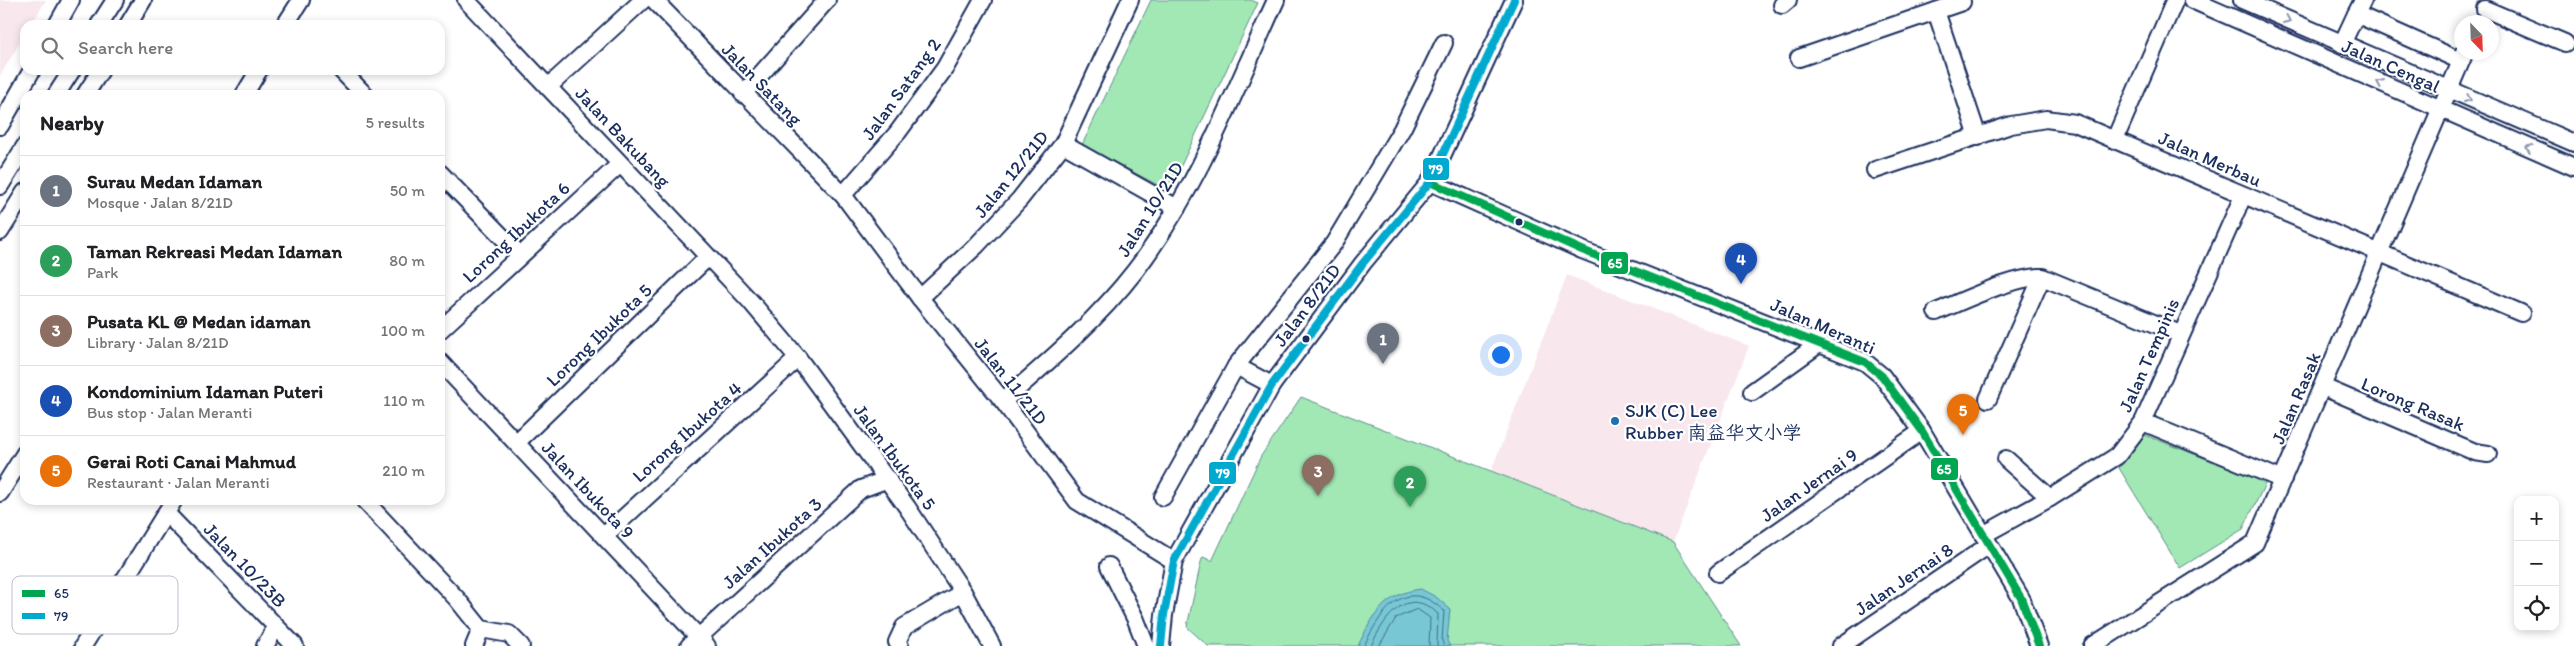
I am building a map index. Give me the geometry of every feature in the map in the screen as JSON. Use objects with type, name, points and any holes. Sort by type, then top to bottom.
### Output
[{"type":"street","points":[[60,20],[71,0]]},
{"type":"street","points":[[102,20],[115,0]]},
{"type":"street","points":[[131,20],[143,0]]},
{"type":"street","points":[[292,20],[301,0]]},
{"type":"street","name":"Jalan Bakubang","points":[[466,0],[751,302]]},
{"type":"street","points":[[548,87],[643,0]]},
{"type":"street","name":"Jalan Satang","points":[[654,0],[743,94],[842,194]]},
{"type":"street","points":[[743,94],[827,0]]},
{"type":"street","name":"Jalan Satang 2","points":[[842,194],[898,132],[945,68],[983,0]]},
{"type":"street","name":"Jalan 12/21D","points":[[920,298],[989,233],[1020,199],[1064,144],[1130,0]]},
{"type":"street","name":"Jalan 10/21D","points":[[1003,401],[1075,337],[1134,272],[1192,183],[1276,0]]},
{"type":"street","name":"Jalan 8/21D","points":[[1161,646],[1164,615],[1174,561],[1271,387],[1363,263],[1430,182],[1514,0]]},
{"type":"street","points":[[2115,139],[2175,0]]},
{"type":"street","name":"Jalan Cengal","points":[[2192,0],[2574,167]]},
{"type":"street","name":"Jalan Cengal","points":[[2242,0],[2574,143]]},
{"type":"street","points":[[1800,58],[1962,2]]},
{"type":"street","points":[[2342,44],[2359,7],[2454,53]]},
{"type":"street","points":[[1936,11],[1978,137]]},
{"type":"street","points":[[2484,11],[2564,44]]},
{"type":"street","points":[[1163,497],[1234,368],[1334,243],[1402,129],[1444,43]]},
{"type":"street","name":"Jalan Rasak","points":[[2092,646],[2255,543],[2462,60]]},
{"type":"street","points":[[21,90],[29,75]]},
{"type":"street","points":[[59,90],[69,75]]},
{"type":"street","points":[[88,90],[98,75]]},
{"type":"street","points":[[247,90],[256,75]]},
{"type":"street","points":[[346,75],[360,90]]},
{"type":"street","points":[[0,126],[20,91]]},
{"type":"street","name":"Jalan Merbau","points":[[1875,170],[2011,125],[2046,119],[2075,123],[2521,313]]},
{"type":"street","points":[[1064,144],[1177,208]]},
{"type":"street","points":[[0,186],[20,154]]},
{"type":"street","name":"Lorong Ibukota 6","points":[[445,325],[620,164]]},
{"type":"street","points":[[445,178],[520,255]]},
{"type":"street","name":"Jalan Meranti","points":[[1430,182],[1582,250],[1865,362],[1882,376],[1922,431],[2021,598],[2037,645]]},
{"type":"street","name":"Jalan 11/21D","points":[[842,194],[920,298],[1003,401],[1077,501],[1174,561]]},
{"type":"street","name":"Jalan Tempinis","points":[[1986,540],[2117,456],[2142,422],[2243,196]]},
{"type":"street","points":[[0,232],[20,200]]},
{"type":"street","name":"Lorong Ibukota 5","points":[[517,442],[708,257]]},
{"type":"street","points":[[1936,312],[2033,277],[2042,277],[2180,334]]},
{"type":"street","points":[[1988,399],[2042,277]]},
{"type":"street","name":"Jalan Ibukota 5","points":[[751,302],[798,358],[888,479],[963,592],[992,646]]},
{"type":"street","points":[[1752,392],[1820,344]]},
{"type":"street","name":"Lorong Ibukota 4","points":[[604,536],[798,358]]},
{"type":"street","name":"Jalan Ibukota 9","points":[[445,367],[604,536],[698,643]]},
{"type":"street","points":[[1234,368],[1271,387]]},
{"type":"street","name":"Lorong Rasak","points":[[2323,387],[2475,452],[2488,454]]},
{"type":"street","points":[[2142,422],[2283,480]]},
{"type":"street","name":"Jalan Jernai 9","points":[[1718,573],[1922,431]]},
{"type":"street","points":[[2006,459],[2050,498]]},
{"type":"street","points":[[0,493],[20,461]]},
{"type":"street","name":"Jalan Ibukota 3","points":[[698,643],[861,489],[888,479]]},
{"type":"street","points":[[369,505],[457,599],[481,629],[509,634],[521,646]]},
{"type":"street","points":[[126,576],[170,506]]},
{"type":"street","name":"Jalan 10/23B","points":[[170,506],[294,646]]},
{"type":"street","name":"Jalan Jernai 8","points":[[1841,646],[1986,540]]},
{"type":"street","points":[[1110,566],[1136,620],[1146,646]]},
{"type":"street","points":[[900,646],[897,642],[904,627],[963,592]]},
{"type":"street","points":[[264,646],[276,627]]},
{"type":"street","points":[[474,646],[481,629]]},
{"type":"street","points":[[83,646],[90,634]]},
{"type":"shaded area","points":[[0,0],[46,0],[34,20],[20,20],[20,42],[0,76]]},
{"type":"shaded area","name":"SJK (C) Lee Rubber 南益华文小学","points":[[1567,275],[1749,346],[1673,542],[1491,471]]},
{"type":"green space","points":[[1151,0],[1251,0],[1258,3],[1169,191],[1082,145]]},
{"type":"green space","points":[[1301,397],[1673,542],[1741,646],[1208,646],[1187,627],[1201,562],[1203,557],[1212,561],[1261,456]]},
{"type":"green space","points":[[2145,435],[2266,482],[2243,529],[2180,568],[2119,468]]},
{"type":"water","points":[[1421,589],[1436,597],[1450,609],[1447,641],[1450,646],[1358,646],[1381,608],[1398,595]]},
{"type":"transit line","name":"79","points":[[1161,646],[1164,615],[1174,561],[1272,385],[1363,263],[1430,182],[1514,0]]},
{"type":"transit line","name":"65","points":[[1430,182],[1582,250],[1865,362],[1882,376],[1922,431],[2021,598],[2039,646]]},
{"type":"place","name":"Kondominium Idaman Puteri","points":[[1741,284]]},
{"type":"place","name":"Surau Medan Idaman","points":[[1383,364]]},
{"type":"place","name":"SJK (C) Lee Rubber 南益华文小学","points":[[1615,421]]},
{"type":"place","name":"Gerai Roti Canai Mahmud","points":[[1963,435]]},
{"type":"place","name":"Pusata KL @ Medan idaman","points":[[1318,496]]},
{"type":"place","name":"Taman Rekreasi Medan Idaman","points":[[1410,507]]}]
